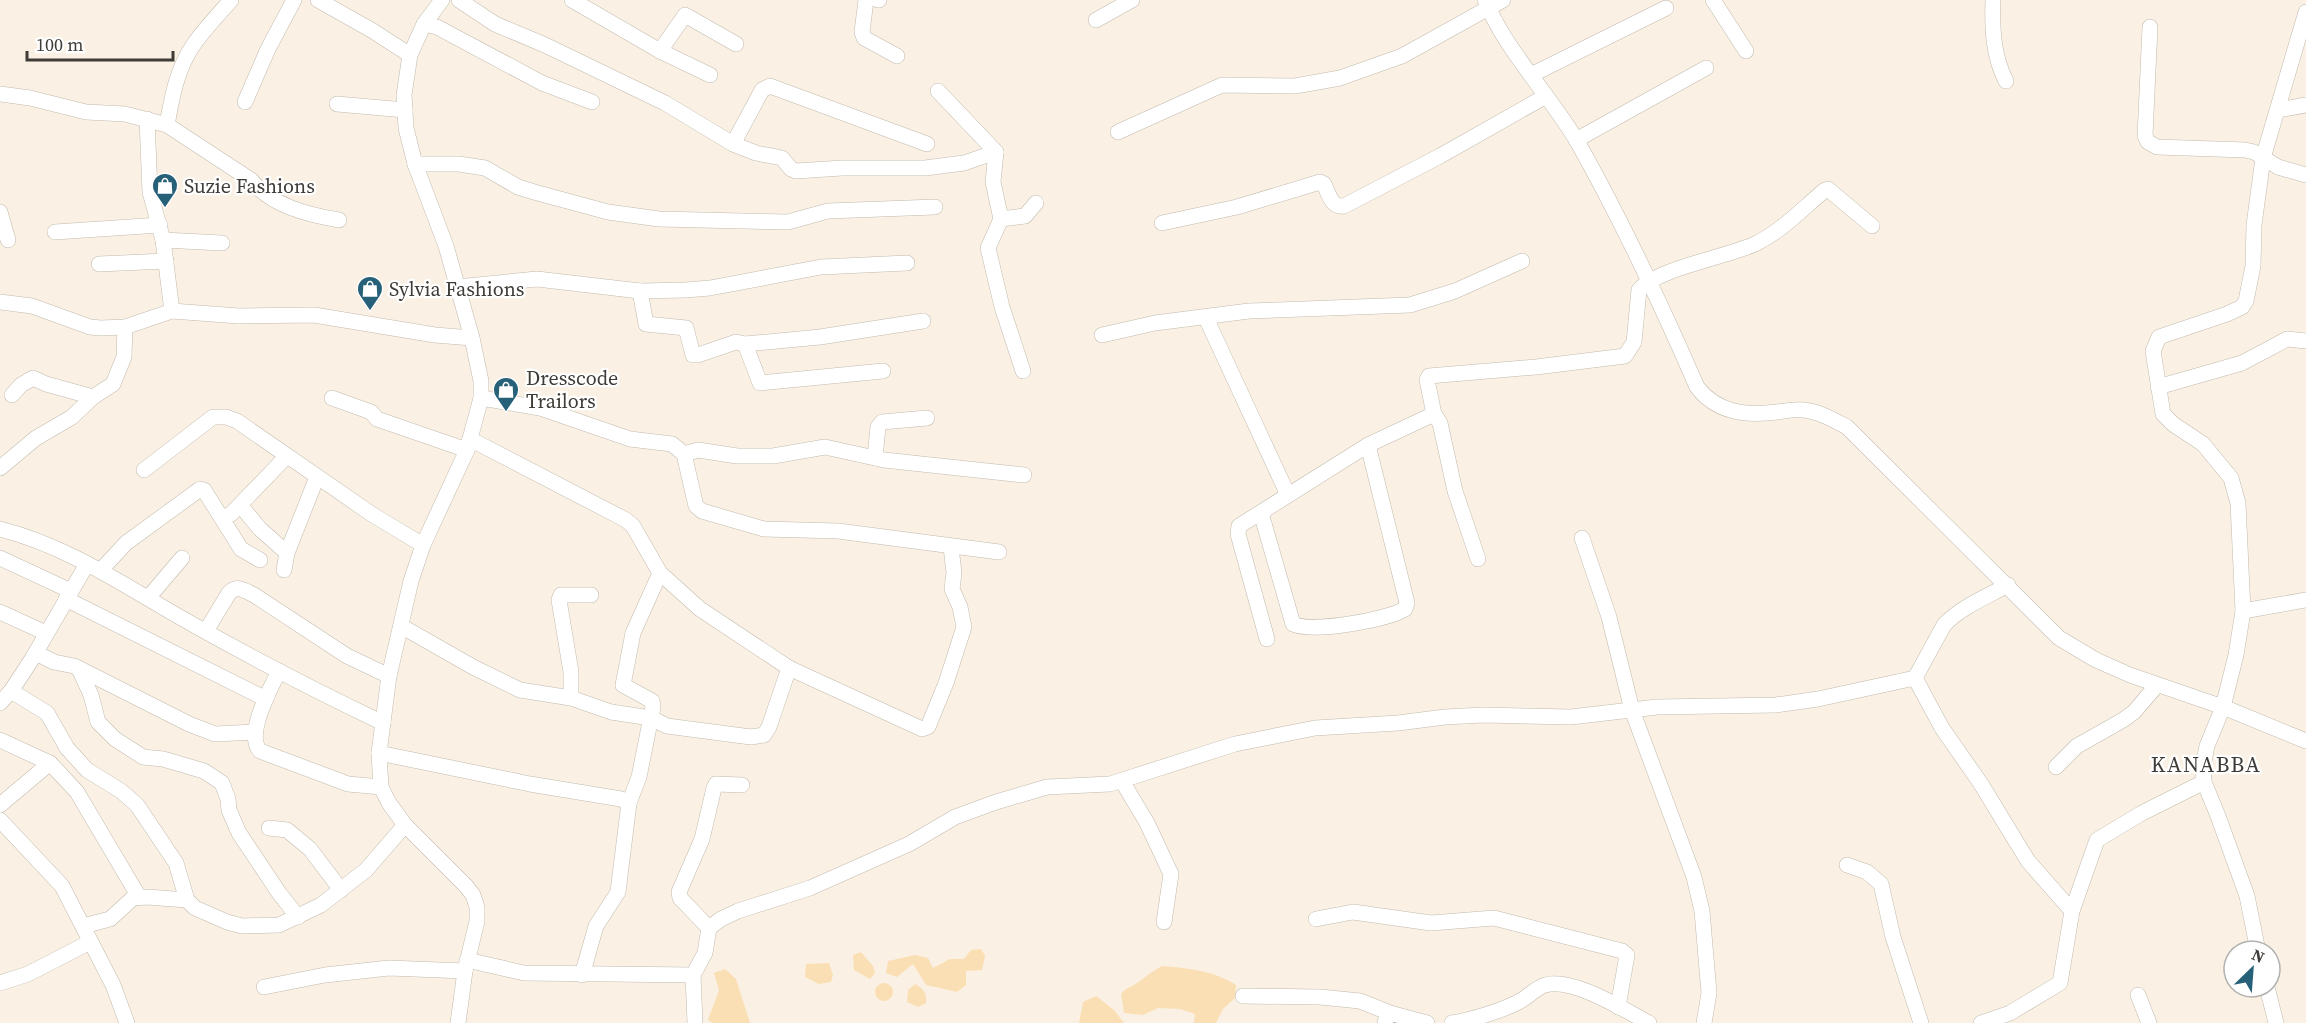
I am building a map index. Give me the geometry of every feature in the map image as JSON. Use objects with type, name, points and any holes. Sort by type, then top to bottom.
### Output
[{"type":"street","points":[[167,125],[174,89],[182,67],[194,44],[231,0]]},
{"type":"street","points":[[245,102],[294,0]]},
{"type":"street","points":[[318,0],[373,30],[410,55]]},
{"type":"street","points":[[442,0],[424,24],[410,55],[404,95],[406,128],[415,164],[446,246],[472,338],[481,381],[481,399],[468,445],[423,545],[411,581],[389,676],[379,753],[381,787],[388,803],[405,825],[444,862],[473,895],[477,907],[477,921],[466,965],[458,1023]]},
{"type":"street","points":[[459,0],[495,24],[555,49],[664,103],[733,144],[756,153],[777,155],[791,170],[925,168],[964,163],[996,152]]},
{"type":"street","points":[[572,0],[660,51],[710,75]]},
{"type":"street","points":[[866,0],[862,32],[864,38],[897,56]]},
{"type":"street","points":[[1096,20],[1132,0]]},
{"type":"street","points":[[1118,132],[1222,85],[1295,86],[1340,78],[1402,56],[1486,4],[1503,0]]},
{"type":"street","points":[[1713,0],[1746,51]]},
{"type":"street","points":[[1993,0],[1992,26],[1996,56],[1998,66],[2006,81]]},
{"type":"street","points":[[1486,4],[1576,140],[1649,279],[1697,387],[1704,396],[1722,408],[1748,414],[1801,409],[1813,411],[1847,427],[2059,638],[2096,660],[2157,685],[2223,707],[2306,741]]},
{"type":"street","points":[[1532,75],[1666,8]]},
{"type":"street","points":[[2256,939],[2247,896],[2204,782],[2203,766],[2223,707],[2244,611],[2238,503],[2231,478],[2203,444],[2173,424],[2163,414],[2153,351],[2159,337],[2242,307],[2246,301],[2253,266],[2254,225],[2263,158],[2306,12]]},
{"type":"street","points":[[660,51],[685,15],[736,44]]},
{"type":"street","points":[[424,24],[437,27],[542,83],[592,102]]},
{"type":"street","points":[[2150,27],[2145,136],[2148,142],[2157,147],[2245,150],[2254,152],[2278,167],[2306,175]]},
{"type":"street","points":[[1576,140],[1706,68]]},
{"type":"street","points":[[733,144],[762,90],[770,86],[927,144]]},
{"type":"street","points":[[938,91],[996,152],[993,183],[1001,219],[988,249],[1002,307],[1023,371]]},
{"type":"street","points":[[0,94],[30,98],[86,112],[125,114],[167,125],[251,180],[258,189],[271,198],[305,213],[339,220]]},
{"type":"street","points":[[1162,223],[1237,207],[1321,182],[1333,203],[1344,206],[1440,156],[1546,96]]},
{"type":"street","points":[[337,104],[405,110]]},
{"type":"street","points":[[2278,110],[2306,105]]},
{"type":"street","points":[[147,119],[150,192],[161,232],[172,311]]},
{"type":"street","points":[[415,164],[459,164],[485,168],[518,187],[534,192],[608,212],[659,219],[788,222],[828,212],[935,207]]},
{"type":"street","points":[[1478,559],[1455,492],[1440,423],[1434,414],[1427,380],[1431,375],[1536,367],[1625,356],[1634,342],[1639,290],[1649,279],[1729,254],[1764,240],[1828,189],[1872,226]]},
{"type":"street","points":[[1001,219],[1025,216],[1036,203]]},
{"type":"street","points":[[0,212],[8,240]]},
{"type":"street","points":[[55,232],[161,232],[222,243]]},
{"type":"street","points":[[99,264],[166,261]]},
{"type":"street","points":[[1102,335],[1155,323],[1249,311],[1410,305],[1455,291],[1522,261]]},
{"type":"street","points":[[457,287],[537,279],[640,291],[710,288],[821,267],[907,263]]},
{"type":"street","points":[[640,291],[646,324],[686,328],[693,355],[736,342],[745,344],[820,337],[923,321]]},
{"type":"street","points":[[0,302],[32,306],[90,327],[125,327],[172,311],[239,316],[314,315],[435,335],[472,338]]},
{"type":"street","points":[[1206,318],[1288,495]]},
{"type":"street","points":[[0,468],[36,438],[72,417],[93,397],[113,384],[124,357],[125,327]]},
{"type":"street","points":[[2158,387],[2242,363],[2287,339],[2306,341]]},
{"type":"street","points":[[745,344],[760,383],[882,371]]},
{"type":"street","points":[[12,395],[21,385],[33,378],[93,397]]},
{"type":"street","points":[[332,398],[371,412],[377,419],[468,445],[626,519],[633,526],[660,573],[700,609],[789,668],[920,728],[928,727],[946,683],[964,627],[960,607],[952,588],[954,573],[951,547]]},
{"type":"street","points":[[481,399],[540,408],[630,439],[672,444],[684,454],[695,504],[702,511],[764,529],[838,531],[999,552]]},
{"type":"street","points":[[1267,639],[1238,534],[1240,524],[1368,445],[1434,414]]},
{"type":"street","points":[[144,470],[208,421],[219,416],[237,421],[373,515],[423,545]]},
{"type":"street","points":[[875,458],[878,426],[882,422],[927,418]]},
{"type":"street","points":[[1261,513],[1293,624],[1317,628],[1383,618],[1406,609],[1407,603],[1368,445]]},
{"type":"street","points":[[684,454],[698,450],[737,456],[773,456],[825,447],[875,458],[1024,475]]},
{"type":"street","points":[[222,518],[231,514],[287,456]]},
{"type":"street","points":[[284,570],[287,553],[317,477]]},
{"type":"street","points":[[0,703],[11,691],[36,653],[69,595],[94,567],[197,490],[204,490],[241,549],[260,560]]},
{"type":"street","points":[[240,505],[260,528],[287,553]]},
{"type":"street","points":[[0,529],[57,548],[206,632],[382,723]]},
{"type":"street","points":[[1582,538],[1609,617],[1632,710],[1694,877],[1702,911],[1709,993],[1704,1023]]},
{"type":"street","points":[[0,558],[266,699]]},
{"type":"street","points":[[148,598],[182,558]]},
{"type":"street","points":[[582,975],[596,926],[618,892],[629,803],[639,777],[651,718],[652,701],[623,685],[633,633],[660,573]]},
{"type":"street","points":[[695,1023],[696,999],[693,975],[705,953],[709,928],[738,911],[810,888],[909,844],[955,817],[996,802],[1047,787],[1110,784],[1235,744],[1316,728],[1484,715],[1571,717],[1657,707],[1776,705],[1818,699],[1915,678],[1949,619],[1962,609],[2008,585]]},
{"type":"street","points":[[206,632],[229,594],[233,589],[240,588],[347,656],[389,676]]},
{"type":"street","points":[[571,698],[571,672],[559,600],[561,595],[591,595]]},
{"type":"street","points":[[2244,611],[2306,600]]},
{"type":"street","points":[[0,612],[46,633]]},
{"type":"street","points":[[401,626],[473,667],[520,690],[571,698],[611,712],[651,718],[667,726],[751,738],[764,735],[770,726],[789,668]]},
{"type":"street","points":[[36,653],[54,662],[74,666],[189,724],[215,734],[255,732]]},
{"type":"street","points":[[80,671],[91,695],[98,722],[115,739],[143,757],[163,759],[204,771],[222,783],[228,798],[229,810],[239,833],[298,917]]},
{"type":"street","points":[[279,671],[266,699],[255,732],[256,747],[266,755],[348,784],[381,787]]},
{"type":"street","points":[[1915,678],[1942,728],[1981,784],[2028,861],[2072,911]]},
{"type":"street","points":[[2056,767],[2077,746],[2134,712],[2157,685]]},
{"type":"street","points":[[11,691],[47,713],[67,748],[87,770],[121,791],[137,805],[176,863],[187,900],[206,914],[242,926],[279,925],[298,917],[321,905],[366,870],[405,825]]},
{"type":"street","points":[[0,740],[50,763],[77,792],[139,897]]},
{"type":"street","points":[[379,753],[530,784],[621,799],[629,803]]},
{"type":"street","points":[[0,805],[50,763]]},
{"type":"street","points":[[1122,781],[1147,823],[1171,874],[1164,922]]},
{"type":"street","points":[[1981,1023],[2010,1013],[2060,983],[2072,911],[2093,846],[2100,836],[2204,782]]},
{"type":"street","points":[[709,928],[680,898],[679,892],[702,839],[716,784],[742,785]]},
{"type":"street","points":[[0,820],[62,886],[113,985],[127,1023]]},
{"type":"street","points":[[269,828],[287,830],[310,849],[341,890]]},
{"type":"street","points":[[1847,865],[1867,872],[1881,884],[1893,937],[1921,1023]]},
{"type":"street","points":[[84,926],[110,919],[133,898],[187,900]]},
{"type":"street","points":[[1316,919],[1353,912],[1431,923],[1494,918],[1622,951],[1627,955],[1618,1007]]},
{"type":"street","points":[[0,983],[28,974],[90,942]]},
{"type":"street","points":[[264,987],[325,975],[389,968],[466,965],[524,973],[693,975]]},
{"type":"street","points":[[1452,1023],[1468,1020],[1523,1000],[1532,991],[1546,985],[1557,984],[1596,996],[1649,1023]]},
{"type":"street","points":[[2138,995],[2149,1023]]},
{"type":"street","points":[[1243,996],[1320,997],[1360,1001],[1388,1018],[1427,1023]]},
{"type":"street","points":[[2270,999],[2276,1023]]},
{"type":"shaded area","points":[[981,949],[985,956],[982,970],[966,971],[966,985],[957,992],[926,985],[913,964],[897,977],[886,973],[888,961],[915,955],[928,958],[933,968],[950,959],[964,959],[971,950]]},
{"type":"shaded area","points":[[861,952],[873,966],[875,973],[870,979],[854,970],[853,955]]},
{"type":"shaded area","points":[[829,963],[833,975],[831,982],[819,984],[805,977],[806,964]]},
{"type":"shaded area","points":[[1162,966],[1191,969],[1219,976],[1236,985],[1235,998],[1223,1009],[1216,1023],[1194,1023],[1195,1014],[1180,1009],[1158,1008],[1143,1015],[1124,1013],[1121,994]]},
{"type":"shaded area","points":[[725,969],[736,979],[750,1023],[713,1023],[708,1020],[719,990],[714,973]]},
{"type":"shaded area","points":[[880,983],[888,983],[893,988],[891,999],[880,1001],[875,996],[875,988]]},
{"type":"shaded area","points":[[915,984],[923,990],[926,997],[926,1003],[918,1007],[907,1002],[908,990]]},
{"type":"shaded area","points":[[1096,996],[1114,1010],[1124,1023],[1079,1023],[1083,1002]]},
{"type":"place","name":"Suzie Fashions","points":[[165,209]]},
{"type":"place","name":"Sylvia Fashions","points":[[370,312]]},
{"type":"place","name":"Dresscode Trailors","points":[[506,413]]},
{"type":"district","name":"KANABBA","points":[[2206,764]]}]
